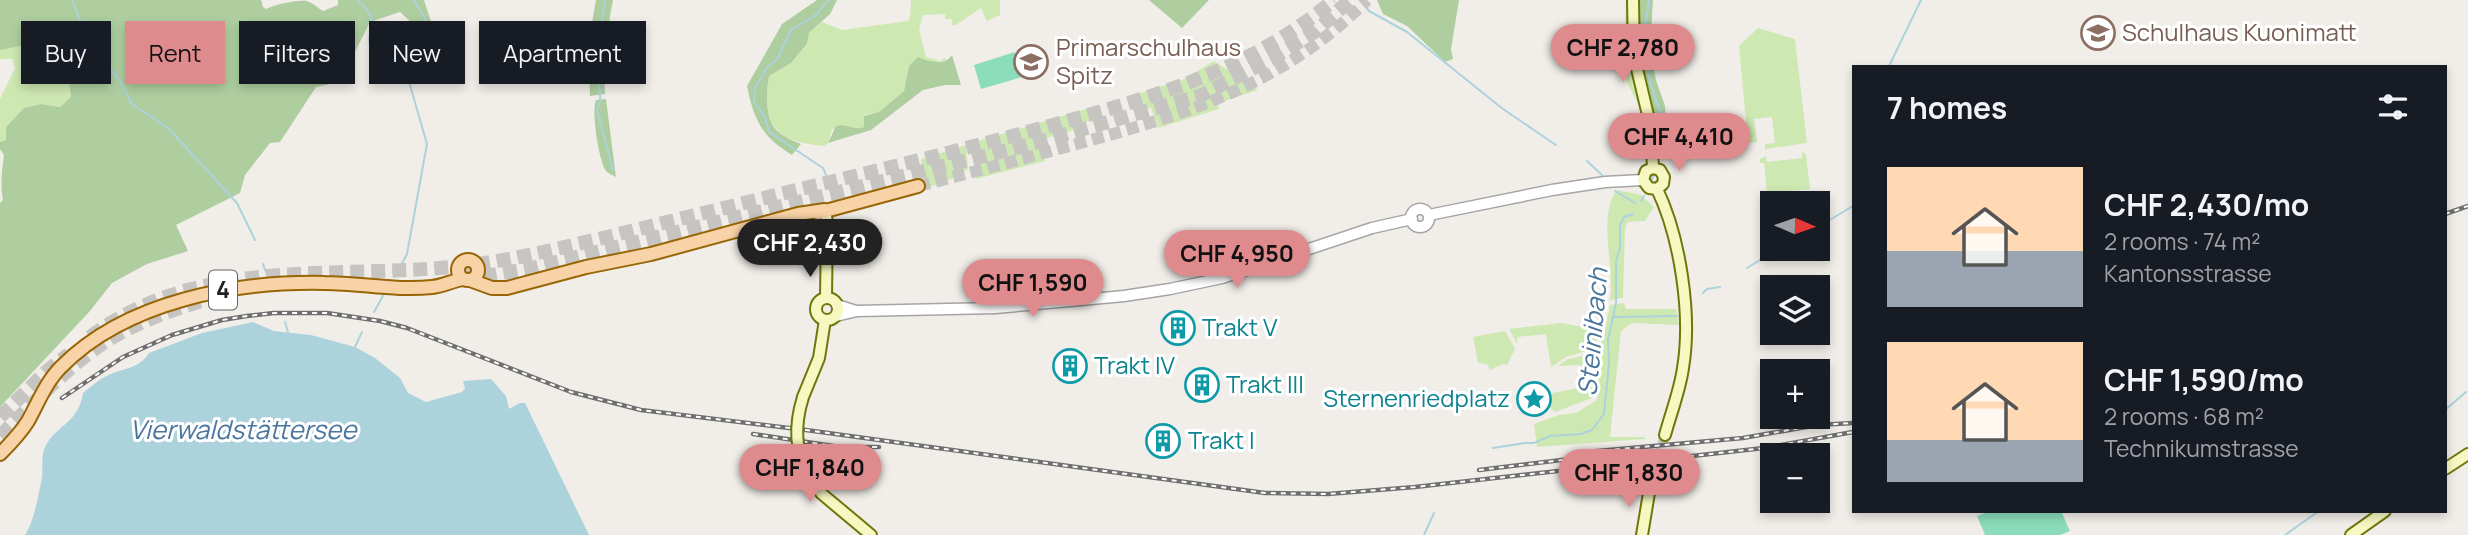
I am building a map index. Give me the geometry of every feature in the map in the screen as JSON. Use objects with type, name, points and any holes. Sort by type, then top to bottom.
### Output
[{"type":"main road","points":[[1633,0],[1634,56],[1651,128],[1653,168]]},
{"type":"main road","points":[[1653,168],[1660,170],[1664,177],[1663,184],[1657,188],[1647,187],[1643,180],[1646,171],[1653,168]]},
{"type":"main road","name":"4","points":[[0,454],[27,423],[51,379],[93,339],[150,312],[224,290],[256,285],[325,283],[434,287],[467,275],[494,288],[643,256],[776,221],[811,216],[919,186]]},
{"type":"main road","points":[[1657,188],[1672,232],[1687,333],[1683,370],[1665,435]]},
{"type":"main road","points":[[825,210],[826,298]]},
{"type":"main road","points":[[833,314],[818,317],[815,308],[817,303],[826,298],[833,300],[833,314],[803,397],[797,418],[796,439],[801,463],[809,478],[822,494],[871,535]]},
{"type":"main road","points":[[2447,468],[2468,454]]},
{"type":"main road","points":[[1642,535],[1650,487]]},
{"type":"main road","points":[[2351,535],[2382,513]]},
{"type":"street","points":[[833,314],[995,308],[1170,289],[1222,278],[1372,228],[1412,219],[1419,209],[1425,210],[1429,215],[1564,188],[1643,180]]},
{"type":"green space","points":[[0,0],[261,0],[266,9],[307,1],[323,11],[338,5],[338,0],[424,0],[430,21],[410,21],[400,12],[369,21],[355,52],[355,21],[239,21],[239,84],[330,84],[316,87],[280,142],[270,143],[245,175],[240,193],[176,225],[188,251],[147,264],[112,283],[90,311],[0,407],[0,203],[3,200],[1,183],[4,155],[0,142],[6,140],[6,127],[24,108],[41,104],[60,107],[71,97],[69,84],[111,84],[111,21],[21,21],[21,46],[0,50]]},
{"type":"green space","points":[[596,0],[613,0],[609,21],[592,21]]},
{"type":"green space","points":[[817,0],[837,0],[830,14],[809,33],[807,44],[791,63],[769,76],[767,99],[769,115],[775,129],[801,144],[792,155],[766,134],[756,118],[747,86],[782,24]]},
{"type":"green space","points":[[911,0],[1000,0],[1000,15],[987,21],[981,8],[952,25],[952,19],[945,19],[945,14],[923,15],[919,29],[926,57],[946,60],[934,63],[926,61],[909,66],[904,91],[879,112],[864,115],[864,127],[832,129],[828,143],[824,146],[794,140],[776,128],[767,107],[769,76],[791,63],[807,45],[809,33],[822,22],[842,30],[908,21]]},
{"type":"green space","points":[[1149,0],[1209,0],[1182,28]]},
{"type":"green space","points":[[1377,0],[1459,0],[1451,49],[1453,59],[1445,62],[1407,26],[1383,14]]},
{"type":"green space","points":[[1626,0],[1629,0],[1630,58],[1648,129],[1648,152],[1642,112],[1626,80]]},
{"type":"green space","points":[[1639,0],[1653,0],[1650,50],[1665,106],[1667,133],[1662,135],[1657,132],[1642,67]]},
{"type":"green space","points":[[1758,28],[1795,39],[1807,143],[1765,149],[1765,144],[1775,143],[1772,117],[1754,119],[1757,142],[1748,143],[1739,46]]},
{"type":"green space","points":[[21,45],[21,84],[69,84],[71,97],[60,107],[41,104],[24,108],[6,127],[6,140],[0,142],[0,99],[15,68],[12,59],[0,59],[0,50]]},
{"type":"green space","points":[[1015,52],[1022,77],[981,89],[974,65]]},
{"type":"green space","points":[[952,55],[961,85],[923,90],[871,130],[828,143],[836,126],[864,127],[864,116],[879,112],[904,91],[909,66],[918,57],[941,62]]},
{"type":"green space","points":[[1214,61],[1258,90],[1218,103],[1219,109],[1158,128],[1151,108],[1139,111],[1135,95],[1184,79]]},
{"type":"green space","points":[[590,84],[605,84],[605,94],[590,96]]},
{"type":"green space","points":[[606,99],[616,177],[603,166],[596,136],[596,100]]},
{"type":"green space","points":[[1089,108],[1093,120],[1073,126],[1074,130],[1041,140],[1045,161],[976,179],[971,143]]},
{"type":"green space","points":[[966,145],[968,169],[944,183],[925,188],[921,159]]},
{"type":"green space","points":[[1802,151],[1806,155],[1810,189],[1767,191],[1764,163],[1760,163],[1760,159],[1766,156],[1767,162],[1802,158]]},
{"type":"green space","points":[[1617,190],[1641,195],[1654,207],[1645,221],[1628,222],[1625,228],[1623,298],[1610,300],[1607,228],[1611,201]]},
{"type":"green space","points":[[1624,303],[1626,309],[1676,309],[1679,325],[1632,323],[1621,331],[1610,437],[1645,439],[1537,447],[1534,424],[1559,415],[1576,413],[1597,400],[1599,355],[1610,305]]},
{"type":"green space","points":[[1561,323],[1599,330],[1596,348],[1566,357],[1551,367],[1546,334],[1517,337],[1517,344],[1509,329]]},
{"type":"green space","points":[[1505,331],[1515,349],[1507,365],[1490,370],[1487,364],[1478,363],[1473,337]]},
{"type":"green space","points":[[1595,353],[1592,398],[1555,412],[1548,406],[1553,393],[1583,387],[1580,365],[1558,366],[1568,359]]},
{"type":"green space","points":[[1985,513],[2062,513],[2070,531],[2060,535],[1985,535],[1977,516]]},
{"type":"water","name":"Vierwaldstättersee","points":[[253,322],[274,331],[311,335],[355,347],[375,358],[400,378],[408,393],[426,402],[462,392],[465,388],[463,381],[491,379],[506,396],[509,409],[525,403],[589,535],[25,535],[38,499],[44,450],[53,435],[76,412],[83,393],[107,376],[137,365],[149,353],[202,333]]},
{"type":"waterway","points":[[72,0],[90,46],[119,79],[132,104],[168,128],[237,203],[255,240]]},
{"type":"waterway","points":[[358,0],[366,8],[371,21]]},
{"type":"waterway","points":[[395,277],[407,254],[427,144],[405,68],[414,67],[417,63],[427,32],[426,21],[414,0]]},
{"type":"waterway","points":[[605,0],[599,52],[600,101],[597,110],[613,170]]},
{"type":"waterway","points":[[826,175],[823,168],[769,132],[765,117],[754,102],[755,88],[768,66],[777,60],[791,30],[816,15],[828,0]]},
{"type":"waterway","name":"Steinibach","points":[[1360,0],[1369,11],[1407,32],[1503,109],[1556,145]]},
{"type":"waterway","points":[[1649,0],[1644,44],[1649,76],[1663,117],[1662,150]]},
{"type":"waterway","points":[[1889,65],[1921,0]]},
{"type":"waterway","name":"Steinibach","points":[[1587,161],[1602,175]]},
{"type":"waterway","points":[[1651,182],[1654,174]]},
{"type":"waterway","name":"Steinibach","points":[[1615,191],[1635,203]]},
{"type":"waterway","points":[[1641,201],[1644,196]]},
{"type":"waterway","points":[[1830,220],[1852,207]]},
{"type":"waterway","name":"Steinibach","points":[[1493,448],[1534,443],[1550,436],[1581,434],[1592,430],[1604,414],[1609,364],[1608,340],[1616,303],[1616,261],[1620,248],[1620,225],[1624,217],[1633,214]]},
{"type":"waterway","points":[[1747,268],[1760,260]]},
{"type":"waterway","points":[[263,264],[267,275]]},
{"type":"waterway","points":[[1703,293],[1707,289],[1720,287]]},
{"type":"waterway","points":[[374,312],[384,294]]},
{"type":"waterway","points":[[1615,317],[1677,316]]},
{"type":"waterway","points":[[285,322],[288,332]]},
{"type":"waterway","points":[[355,347],[362,332]]},
{"type":"waterway","points":[[2447,408],[2466,392]]},
{"type":"waterway","name":"Steinibach","points":[[1424,535],[1434,513]]},
{"type":"waterway","points":[[2285,535],[2316,513]]},
{"type":"tunnel","points":[[90,337],[133,310],[179,293],[226,282],[274,276],[470,265],[506,259],[611,236],[1015,135],[1125,104],[1199,79],[1268,46],[1302,25],[1334,0]]},
{"type":"tunnel","points":[[462,280],[532,268],[1024,146],[1202,95],[1275,57],[1316,31],[1350,0]]},
{"type":"tunnel","points":[[918,186],[1124,131],[1199,106],[1235,91],[1304,53],[1367,0]]},
{"type":"tunnel","points":[[0,436],[44,392],[105,342],[146,321],[205,300]]},
{"type":"tunnel","points":[[0,417],[48,370],[69,354]]},
{"type":"tunnel","points":[[1650,487],[1665,435]]},
{"type":"railway","points":[[2447,213],[2468,206]]},
{"type":"railway","points":[[62,398],[123,357],[172,335],[222,320],[247,316],[327,313],[407,328],[571,392],[641,410],[1265,493],[1328,494],[1415,487],[1764,448],[1852,432]]},
{"type":"railway","points":[[1575,453],[1743,438],[1818,425],[1852,423]]},
{"type":"railway","points":[[753,434],[840,447],[879,447]]},
{"type":"railway","points":[[1479,470],[1587,457]]},
{"type":"place","name":"Schulhaus Kuonimatt","points":[[2098,33]]},
{"type":"place","name":"Primarschulhaus Spitz","points":[[1031,62]]},
{"type":"place","name":"Trakt V","points":[[1178,328]]},
{"type":"place","name":"Trakt IV","points":[[1070,366]]},
{"type":"place","name":"Trakt III","points":[[1202,385]]},
{"type":"place","name":"Sternenriedplatz","points":[[1534,399]]},
{"type":"place","name":"Trakt I","points":[[1163,441]]}]
